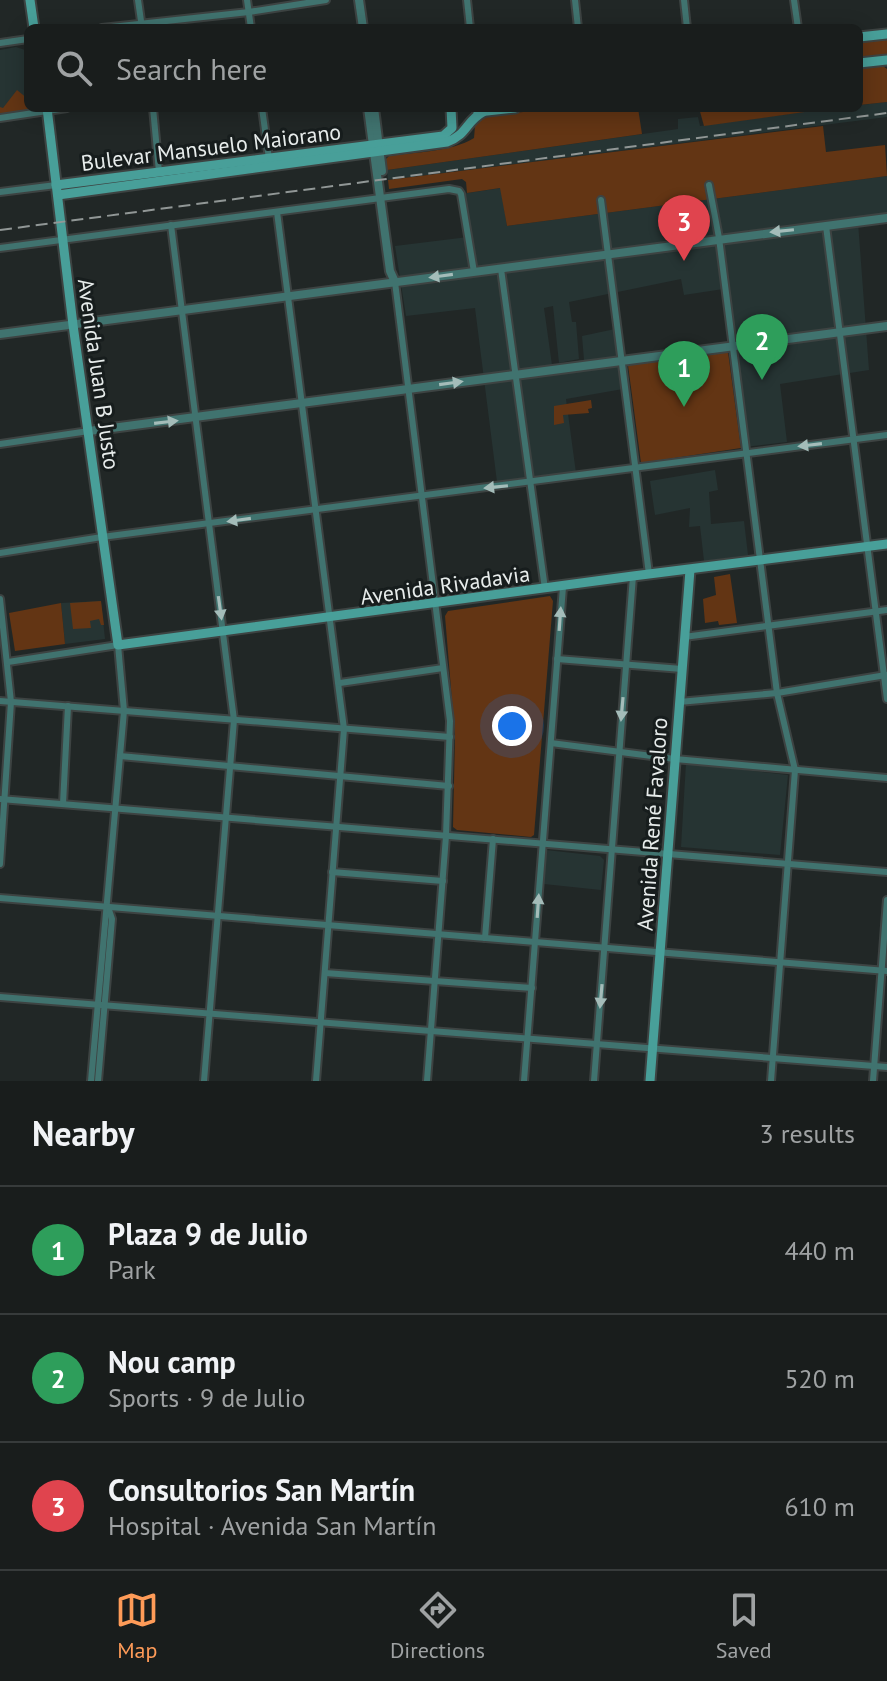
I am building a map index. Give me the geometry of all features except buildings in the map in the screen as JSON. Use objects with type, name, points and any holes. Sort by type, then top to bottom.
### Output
[{"type":"main road","points":[[30,0],[33,24]]},
{"type":"main road","points":[[863,37],[887,34]]},
{"type":"main road","points":[[863,63],[887,60]]},
{"type":"main road","name":"Avenida Juan B Justo","points":[[47,112],[73,325],[118,645]]},
{"type":"main road","points":[[451,112],[452,122]]},
{"type":"main road","points":[[454,112],[458,115],[474,112]]},
{"type":"main road","points":[[458,138],[474,112]]},
{"type":"main road","name":"Bulevar Mansuelo Maiorano","points":[[376,149],[443,136],[449,133],[452,122]]},
{"type":"main road","name":"Bulevar Mansuelo Maiorano","points":[[57,190],[458,138]]},
{"type":"main road","name":"Avenida Rivadavia","points":[[118,645],[887,544]]},
{"type":"main road","name":"Avenida René Favaloro","points":[[650,1081],[690,570]]},
{"type":"street","points":[[138,0],[142,24]]},
{"type":"street","points":[[247,0],[250,24]]},
{"type":"street","points":[[150,24],[326,0]]},
{"type":"street","points":[[356,0],[359,24]]},
{"type":"street","points":[[467,0],[470,24]]},
{"type":"street","points":[[575,0],[578,24]]},
{"type":"street","points":[[684,0],[687,24]]},
{"type":"street","points":[[794,0],[797,24]]},
{"type":"street","points":[[0,43],[24,40]]},
{"type":"street","points":[[0,118],[31,112]]},
{"type":"street","points":[[153,112],[160,177]]},
{"type":"street","points":[[263,112],[270,162]]},
{"type":"street","points":[[371,112],[437,604],[450,737],[443,881],[427,1081]]},
{"type":"street","points":[[452,122],[458,138]]},
{"type":"street","points":[[709,185],[719,238],[777,693],[795,770],[771,1081]]},
{"type":"street","name":"Bulevar Mansuelo Maiorano","points":[[0,192],[57,190]]},
{"type":"street","points":[[0,248],[455,190],[461,194],[474,272]]},
{"type":"street","points":[[601,200],[649,574]]},
{"type":"street","points":[[277,212],[344,729],[316,1081]]},
{"type":"street","points":[[0,334],[887,218]]},
{"type":"street","points":[[171,225],[234,720],[204,1081]]},
{"type":"street","points":[[826,226],[887,699]]},
{"type":"street","points":[[501,269],[545,589]]},
{"type":"street","points":[[0,444],[887,326]]},
{"type":"street","points":[[0,553],[102,537],[887,435]]},
{"type":"street","points":[[594,1081],[633,576]]},
{"type":"street","points":[[524,1081],[563,587]]},
{"type":"street","points":[[0,599],[11,702],[0,864]]},
{"type":"street","points":[[684,637],[887,610]]},
{"type":"street","points":[[98,1081],[105,920],[124,711],[118,645]]},
{"type":"street","name":"Avenida Rivadavia","points":[[8,662],[118,645]]},
{"type":"street","points":[[557,659],[682,669]]},
{"type":"street","points":[[340,683],[443,668]]},
{"type":"street","points":[[679,702],[777,693],[886,675]]},
{"type":"street","points":[[0,701],[450,737]]},
{"type":"street","points":[[63,804],[68,706]]},
{"type":"street","points":[[551,743],[675,759],[887,778]]},
{"type":"street","points":[[120,756],[449,786]]},
{"type":"street","points":[[3,799],[887,872]]},
{"type":"street","points":[[485,938],[493,839]]},
{"type":"street","points":[[332,872],[443,881]]},
{"type":"street","points":[[0,898],[884,971]]},
{"type":"street","points":[[873,1081],[884,971],[887,900]]},
{"type":"street","points":[[325,973],[532,988]]},
{"type":"street","points":[[0,997],[887,1067]]},
{"type":"street","points":[[91,1081],[101,1006]]},
{"type":"shaded area","points":[[887,36],[887,56],[863,60],[863,39]]},
{"type":"shaded area","points":[[16,47],[24,50],[24,110],[0,115],[0,50]]},
{"type":"shaded area","points":[[880,64],[887,69],[887,102],[863,105],[863,66]]},
{"type":"shaded area","points":[[17,90],[24,96],[24,111],[0,115],[0,107],[3,108]]},
{"type":"shaded area","points":[[887,102],[887,117],[388,180],[387,170],[678,129],[678,119],[698,117],[700,126],[803,112],[863,112],[863,105]]},
{"type":"shaded area","points":[[524,112],[639,112],[642,134],[387,170],[385,160],[389,156],[444,149],[474,138],[475,126],[483,116]]},
{"type":"shaded area","points":[[700,112],[804,112],[704,126]]},
{"type":"shaded area","points":[[823,126],[826,152],[885,145],[887,176],[507,226],[500,188],[467,193],[466,182],[462,179],[389,189],[388,180]]},
{"type":"shaded area","points":[[887,176],[887,218],[858,222],[869,370],[780,384],[787,442],[745,447],[730,288],[684,295],[681,279],[569,302],[572,322],[576,322],[579,359],[559,363],[553,306],[544,308],[552,365],[584,360],[582,336],[615,329],[623,389],[566,399],[576,473],[497,482],[475,308],[406,316],[395,246],[468,237],[461,194],[501,188],[507,226]]},
{"type":"shaded area","points":[[728,352],[741,448],[641,463],[628,365]]},
{"type":"shaded area","points":[[591,400],[589,413],[563,415],[564,423],[554,425],[554,406]]},
{"type":"shaded area","points":[[715,470],[718,490],[709,492],[711,524],[744,521],[748,555],[704,561],[700,526],[689,527],[690,508],[655,515],[650,481]]},
{"type":"shaded area","points":[[730,574],[737,623],[705,623],[703,599],[716,595],[714,577]]},
{"type":"shaded area","points":[[550,596],[553,601],[534,835],[457,830],[453,827],[455,737],[445,616],[448,611]]},
{"type":"shaded area","points":[[101,601],[105,639],[65,644],[61,603]]},
{"type":"shaded area","points":[[101,601],[104,625],[99,619],[90,621],[91,628],[73,629],[70,603]]},
{"type":"shaded area","points":[[61,603],[65,644],[15,651],[9,613]]},
{"type":"shaded area","points":[[686,763],[788,775],[780,855],[681,847]]},
{"type":"shaded area","points":[[546,850],[600,856],[604,860],[601,890],[544,884]]},
{"type":"railway","points":[[0,230],[887,113]]},
{"type":"place","name":"Consultorios San Martín","points":[[684,261]]},
{"type":"place","name":"Nou camp","points":[[762,380]]},
{"type":"place","name":"Plaza 9 de Julio","points":[[684,407]]}]
